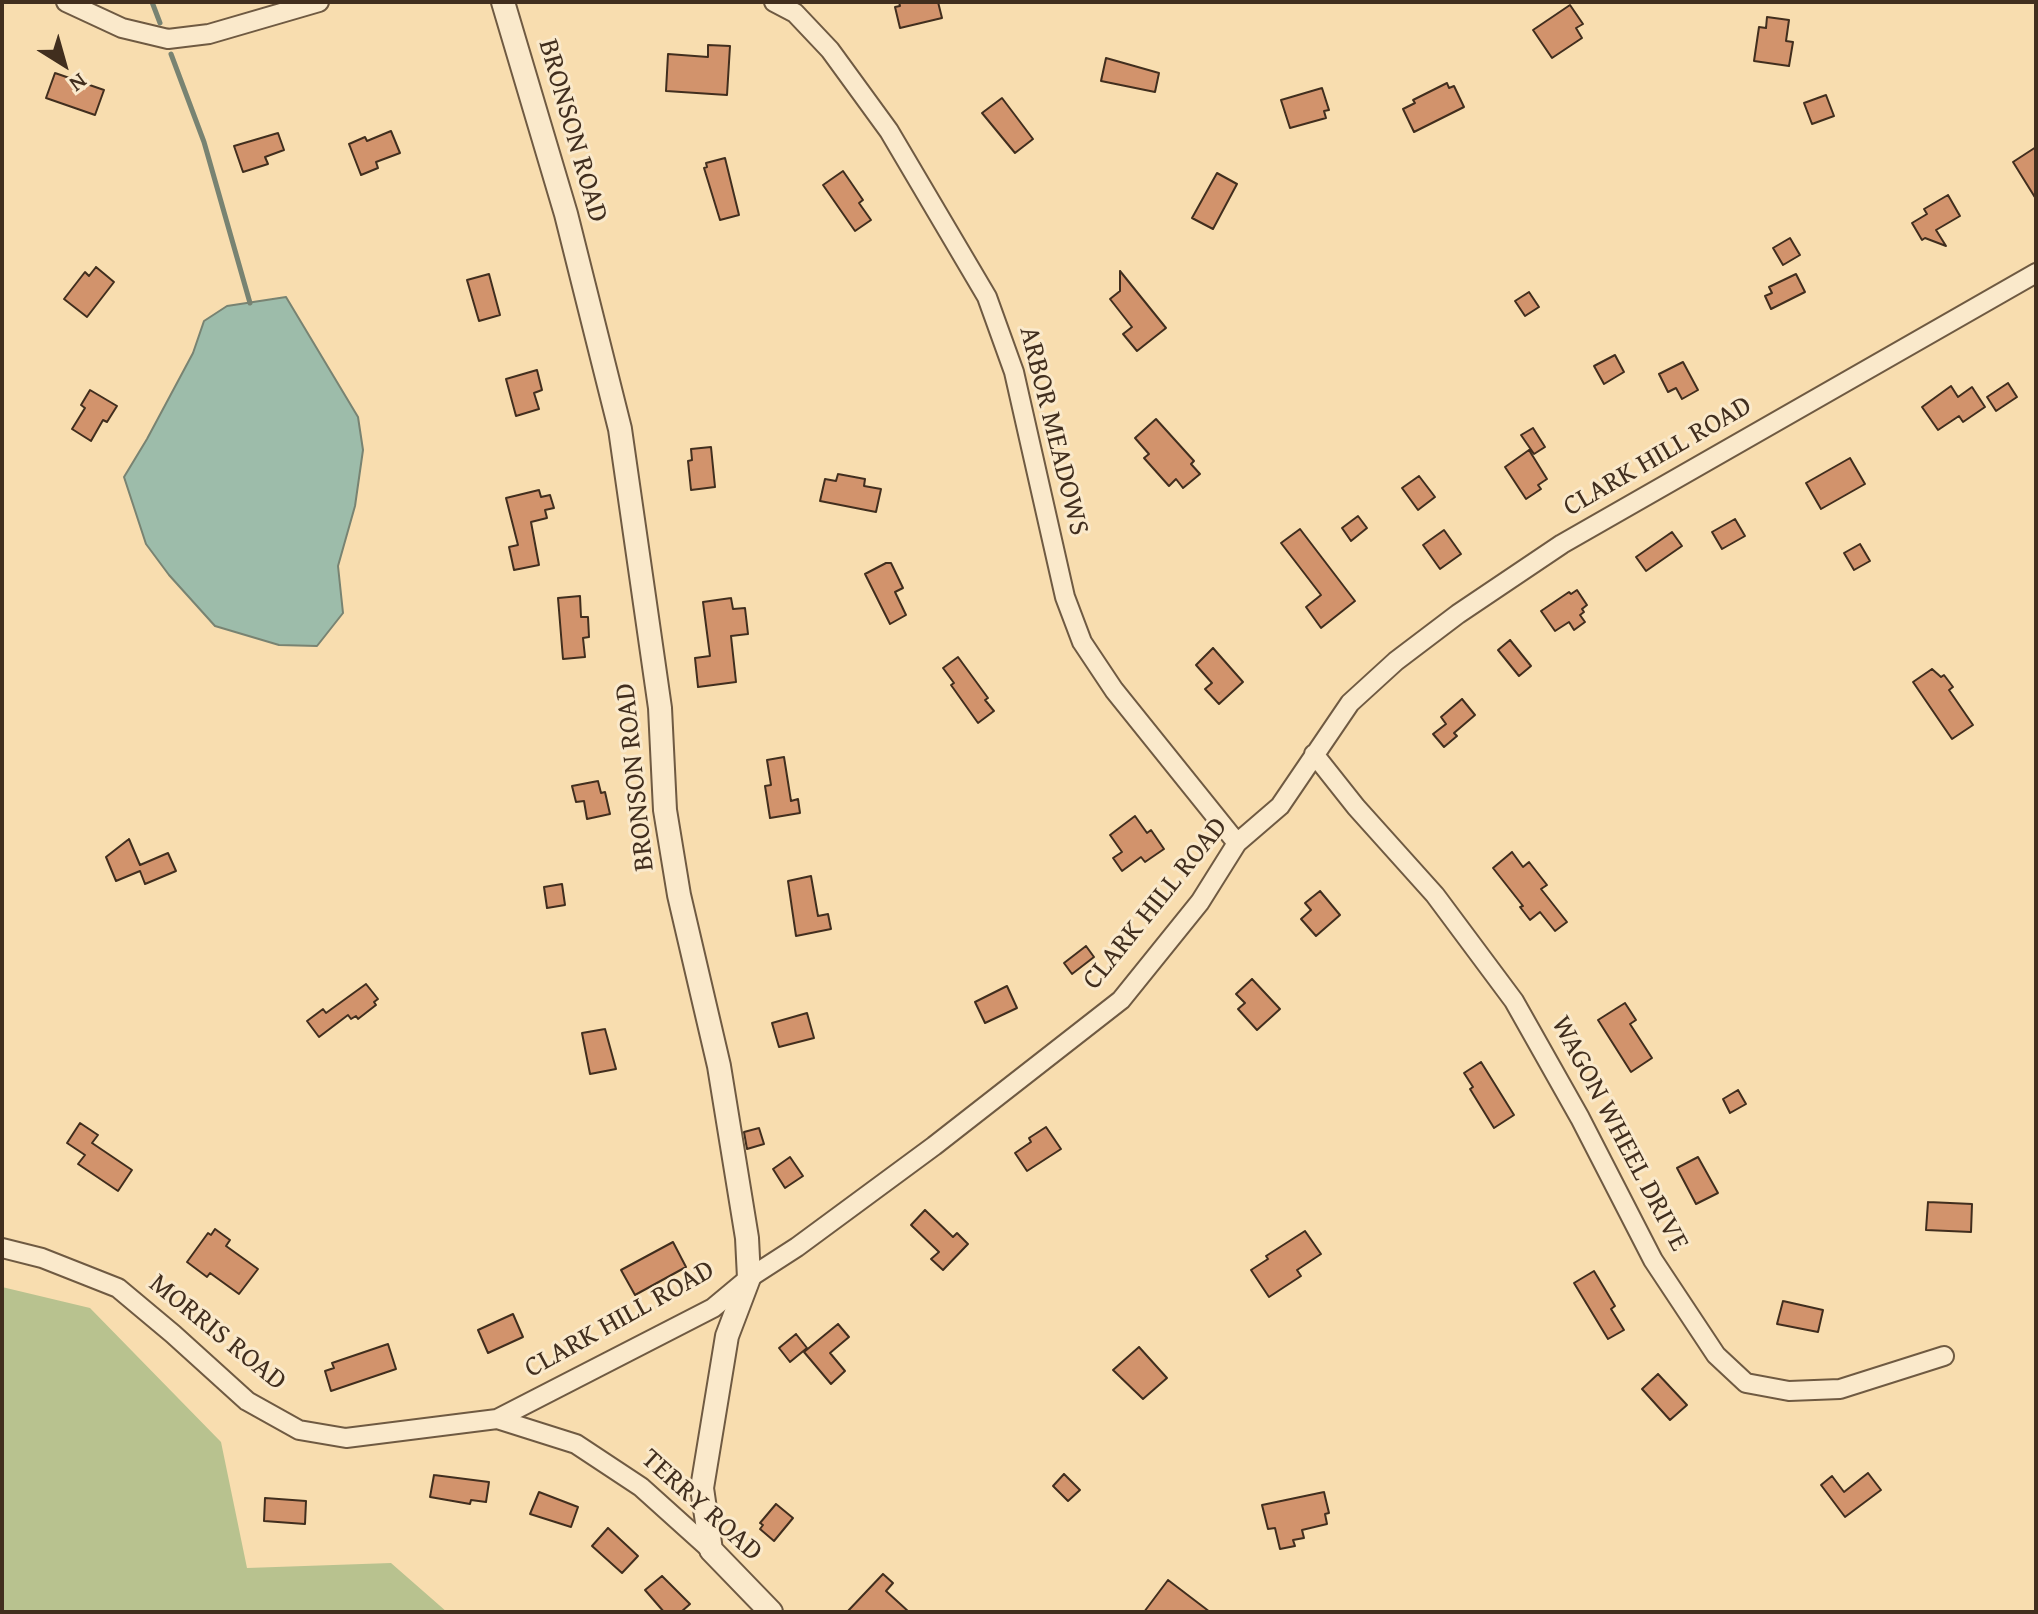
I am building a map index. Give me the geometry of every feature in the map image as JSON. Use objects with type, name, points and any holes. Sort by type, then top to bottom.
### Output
[{"type":"street","points":[[66,2],[122,28],[168,39],[209,34],[319,2]]},
{"type":"street","name":"BRONSON ROAD","points":[[503,2],[566,214],[620,429],[660,708],[665,810],[679,895],[719,1066],[747,1238],[749,1278],[727,1336],[702,1488],[711,1550]]},
{"type":"street","name":"ARBOR MEADOWS","points":[[774,2],[795,13],[830,50],[889,131],[987,297],[1014,372],[1065,597],[1082,642],[1114,690],[1237,843]]},
{"type":"street","name":"CLARK HILL ROAD","points":[[497,1419],[713,1308],[749,1278],[797,1247],[934,1146],[1121,1000],[1200,902],[1237,843],[1280,806],[1350,703],[1396,661],[1458,614],[1562,544],[2036,273]]},
{"type":"street","name":"WAGON WHEEL DRIVE","points":[[1314,754],[1356,807],[1435,895],[1514,1001],[1580,1118],[1653,1260],[1716,1355],[1746,1383],[1789,1391],[1840,1389],[1944,1356]]},
{"type":"street","name":"MORRIS ROAD","points":[[2,1248],[42,1258],[118,1288],[247,1401],[299,1430],[346,1438],[497,1419]]},
{"type":"street","name":"TERRY ROAD","points":[[497,1419],[576,1444],[641,1487],[711,1550],[771,1612]]},
{"type":"green space","points":[[2,1287],[90,1308],[221,1442],[247,1568],[391,1563],[447,1612],[2,1612]]},
{"type":"shaded area","points":[[286,297],[358,417],[363,450],[355,506],[338,566],[343,613],[317,646],[279,645],[215,626],[146,544],[124,477],[193,353],[204,321],[227,306]]},
{"type":"building","points":[[899,2],[938,2],[942,18],[900,28],[895,7],[900,6]]},
{"type":"building","points":[[1570,5],[1583,24],[1576,28],[1582,38],[1552,58],[1533,30]]},
{"type":"building","points":[[1767,17],[1789,20],[1786,41],[1793,42],[1789,66],[1754,61],[1759,27],[1766,28]]},
{"type":"building","points":[[708,45],[730,46],[727,95],[666,91],[668,54],[708,57]]},
{"type":"building","points":[[1106,58],[1159,73],[1155,92],[1101,81]]},
{"type":"building","points":[[55,73],[104,90],[95,115],[46,98]]},
{"type":"building","points":[[1447,83],[1449,88],[1454,86],[1464,107],[1414,132],[1403,109],[1415,103],[1413,100]]},
{"type":"building","points":[[1322,88],[1329,110],[1324,111],[1326,118],[1290,128],[1281,100]]},
{"type":"building","points":[[1826,95],[1834,116],[1812,124],[1804,103]]},
{"type":"building","points":[[1002,98],[1033,139],[1015,153],[982,113]]},
{"type":"building","points":[[391,131],[400,153],[376,162],[378,168],[361,175],[349,144],[365,137],[367,141]]},
{"type":"building","points":[[278,133],[284,150],[265,157],[268,164],[243,172],[234,146]]},
{"type":"building","points":[[2036,147],[2036,199],[2013,162]]},
{"type":"building","points":[[725,158],[739,215],[720,220],[704,168],[707,167],[706,163]]},
{"type":"building","points":[[843,171],[863,200],[859,203],[871,220],[855,231],[823,185]]},
{"type":"building","points":[[1217,173],[1237,184],[1213,229],[1192,218]]},
{"type":"building","points":[[1948,195],[1960,216],[1936,230],[1946,246],[1925,238],[1922,240],[1912,223],[1927,214],[1924,209]]},
{"type":"building","points":[[1790,238],[1800,255],[1783,265],[1773,248]]},
{"type":"building","points":[[96,267],[114,282],[87,317],[64,299],[85,272],[89,276]]},
{"type":"building","points":[[1120,271],[1166,328],[1137,351],[1123,334],[1132,327],[1110,299],[1120,291]]},
{"type":"building","points":[[489,274],[500,315],[479,321],[467,280]]},
{"type":"building","points":[[1796,274],[1805,292],[1771,309],[1765,296],[1772,293],[1769,287]]},
{"type":"building","points":[[1529,292],[1539,307],[1525,316],[1515,301]]},
{"type":"building","points":[[1615,355],[1624,372],[1604,384],[1594,366]]},
{"type":"building","points":[[1683,362],[1698,390],[1682,399],[1676,388],[1668,392],[1659,374]]},
{"type":"building","points":[[537,370],[542,390],[534,393],[539,409],[516,416],[506,379]]},
{"type":"building","points":[[2008,383],[2017,397],[1996,411],[1987,397]]},
{"type":"building","points":[[1951,386],[1958,397],[1972,387],[1985,407],[1963,422],[1959,416],[1938,430],[1922,407]]},
{"type":"building","points":[[90,390],[117,406],[107,422],[103,420],[91,441],[72,429],[85,408],[81,405]]},
{"type":"building","points":[[1156,419],[1194,461],[1191,464],[1200,474],[1183,488],[1176,479],[1169,486],[1144,458],[1149,454],[1135,438]]},
{"type":"building","points":[[1533,428],[1545,447],[1534,454],[1521,435]]},
{"type":"building","points":[[711,447],[715,487],[691,490],[688,461],[692,460],[691,449]]},
{"type":"building","points":[[1529,450],[1547,479],[1538,485],[1541,489],[1526,499],[1505,467]]},
{"type":"building","points":[[1850,458],[1865,484],[1821,509],[1806,483]]},
{"type":"building","points":[[838,474],[865,479],[864,486],[881,489],[876,512],[820,501],[825,479],[836,481]]},
{"type":"building","points":[[1419,476],[1435,497],[1418,510],[1402,488]]},
{"type":"building","points":[[539,490],[541,497],[550,495],[554,508],[545,510],[547,518],[531,522],[539,565],[514,570],[509,547],[518,545],[506,498]]},
{"type":"building","points":[[1358,516],[1367,528],[1351,541],[1342,528]]},
{"type":"building","points":[[1735,519],[1745,536],[1722,549],[1712,532]]},
{"type":"building","points":[[1300,529],[1355,601],[1321,628],[1306,607],[1321,595],[1281,543]]},
{"type":"building","points":[[1444,530],[1461,554],[1440,569],[1423,545]]},
{"type":"building","points":[[1672,532],[1682,546],[1646,571],[1636,557]]},
{"type":"building","points":[[1860,544],[1870,561],[1854,570],[1844,553]]},
{"type":"building","points":[[891,563],[903,588],[895,592],[906,615],[890,624],[865,574]]},
{"type":"building","points":[[1577,590],[1587,605],[1580,615],[1585,622],[1574,630],[1569,622],[1555,631],[1541,611]]},
{"type":"building","points":[[580,596],[581,617],[588,617],[589,637],[583,638],[585,657],[563,659],[558,598]]},
{"type":"building","points":[[731,598],[733,609],[745,608],[748,634],[731,636],[736,682],[698,687],[695,658],[710,656],[703,602]]},
{"type":"building","points":[[1510,640],[1531,666],[1519,676],[1498,650]]},
{"type":"building","points":[[1213,648],[1243,682],[1219,704],[1205,689],[1212,683],[1196,665]]},
{"type":"building","points":[[958,657],[994,711],[978,723],[943,668]]},
{"type":"building","points":[[1932,669],[1941,677],[1944,675],[1953,687],[1949,690],[1973,725],[1952,739],[1913,682]]},
{"type":"building","points":[[1462,699],[1475,715],[1454,733],[1457,736],[1444,747],[1433,734],[1446,724],[1441,717]]},
{"type":"building","points":[[784,757],[791,801],[798,799],[800,813],[770,818],[765,786],[771,785],[767,760]]},
{"type":"building","points":[[598,781],[601,793],[605,792],[610,814],[587,819],[584,801],[576,802],[572,786]]},
{"type":"building","points":[[1135,816],[1147,833],[1151,830],[1164,849],[1145,862],[1141,857],[1122,871],[1113,858],[1122,852],[1110,835]]},
{"type":"building","points":[[129,839],[140,865],[168,853],[176,871],[145,884],[140,871],[116,881],[106,857]]},
{"type":"building","points":[[1512,852],[1523,867],[1529,862],[1547,885],[1541,889],[1567,922],[1555,931],[1540,912],[1530,920],[1520,907],[1523,906],[1493,868]]},
{"type":"building","points":[[811,876],[818,916],[828,914],[831,929],[796,936],[788,881]]},
{"type":"building","points":[[562,884],[565,905],[547,908],[544,887]]},
{"type":"building","points":[[1320,891],[1340,915],[1316,936],[1301,919],[1311,910],[1305,903]]},
{"type":"building","points":[[1086,946],[1094,957],[1072,974],[1064,963]]},
{"type":"building","points":[[1252,979],[1280,1009],[1257,1030],[1238,1009],[1245,1003],[1236,994]]},
{"type":"building","points":[[366,984],[378,999],[374,1002],[376,1005],[358,1019],[356,1016],[351,1019],[348,1015],[319,1037],[307,1021],[323,1009],[326,1013]]},
{"type":"building","points":[[1007,986],[1017,1008],[985,1023],[975,1002]]},
{"type":"building","points":[[1625,1003],[1636,1020],[1630,1024],[1652,1058],[1631,1072],[1598,1020]]},
{"type":"building","points":[[807,1013],[814,1038],[779,1047],[772,1023]]},
{"type":"building","points":[[605,1029],[616,1069],[590,1074],[582,1033]]},
{"type":"building","points":[[1481,1062],[1514,1115],[1494,1128],[1464,1073]]},
{"type":"building","points":[[1738,1090],[1746,1104],[1730,1113],[1723,1099]]},
{"type":"building","points":[[80,1123],[98,1135],[92,1143],[132,1170],[118,1191],[78,1164],[85,1155],[67,1143]]},
{"type":"building","points":[[1046,1127],[1061,1149],[1027,1171],[1015,1153],[1031,1142],[1029,1138]]},
{"type":"building","points":[[759,1128],[764,1144],[747,1149],[744,1132]]},
{"type":"building","points":[[790,1157],[803,1176],[785,1188],[773,1169]]},
{"type":"building","points":[[1698,1157],[1718,1193],[1696,1204],[1677,1168]]},
{"type":"building","points":[[1928,1202],[1972,1204],[1971,1232],[1926,1230]]},
{"type":"building","points":[[925,1210],[953,1237],[957,1233],[968,1244],[943,1270],[931,1259],[939,1252],[911,1225]]},
{"type":"building","points":[[215,1229],[230,1240],[226,1246],[258,1269],[239,1294],[210,1273],[207,1277],[187,1262],[208,1233],[211,1235]]},
{"type":"building","points":[[1305,1231],[1321,1254],[1297,1270],[1301,1276],[1269,1297],[1251,1270],[1268,1259],[1266,1256]]},
{"type":"building","points":[[673,1242],[686,1267],[635,1295],[621,1270]]},
{"type":"building","points":[[1594,1271],[1615,1306],[1611,1309],[1624,1330],[1608,1339],[1574,1283]]},
{"type":"building","points":[[1783,1301],[1823,1310],[1818,1332],[1777,1324]]},
{"type":"building","points":[[513,1314],[523,1337],[488,1353],[478,1330]]},
{"type":"building","points":[[838,1324],[849,1337],[830,1353],[845,1371],[831,1384],[804,1352]]},
{"type":"building","points":[[796,1334],[807,1348],[790,1362],[779,1348]]},
{"type":"building","points":[[388,1344],[396,1369],[331,1391],[325,1371],[334,1368],[332,1363]]},
{"type":"building","points":[[1139,1347],[1167,1378],[1143,1399],[1113,1370]]},
{"type":"building","points":[[1658,1374],[1687,1405],[1670,1420],[1642,1389]]},
{"type":"building","points":[[1868,1473],[1881,1490],[1845,1517],[1821,1485],[1832,1476],[1844,1492]]},
{"type":"building","points":[[1064,1474],[1080,1490],[1068,1501],[1053,1486]]},
{"type":"building","points":[[434,1475],[489,1482],[486,1502],[471,1500],[470,1504],[430,1497]]},
{"type":"building","points":[[539,1492],[578,1507],[571,1527],[530,1514]]},
{"type":"building","points":[[1324,1492],[1329,1513],[1325,1514],[1327,1524],[1302,1530],[1304,1538],[1293,1540],[1295,1546],[1280,1549],[1275,1528],[1268,1529],[1262,1505]]},
{"type":"building","points":[[265,1498],[306,1501],[305,1524],[264,1521]]},
{"type":"building","points":[[776,1504],[793,1518],[774,1541],[760,1529],[763,1525],[760,1523]]},
{"type":"building","points":[[608,1528],[638,1556],[622,1573],[592,1546]]},
{"type":"building","points":[[883,1574],[893,1583],[886,1591],[909,1612],[847,1612]]},
{"type":"building","points":[[662,1576],[690,1604],[681,1612],[664,1612],[645,1590]]},
{"type":"building","points":[[1168,1580],[1210,1612],[1144,1612]]},
{"type":"waterway","points":[[152,2],[160,23]]},
{"type":"waterway","points":[[171,54],[204,142],[250,303]]}]
